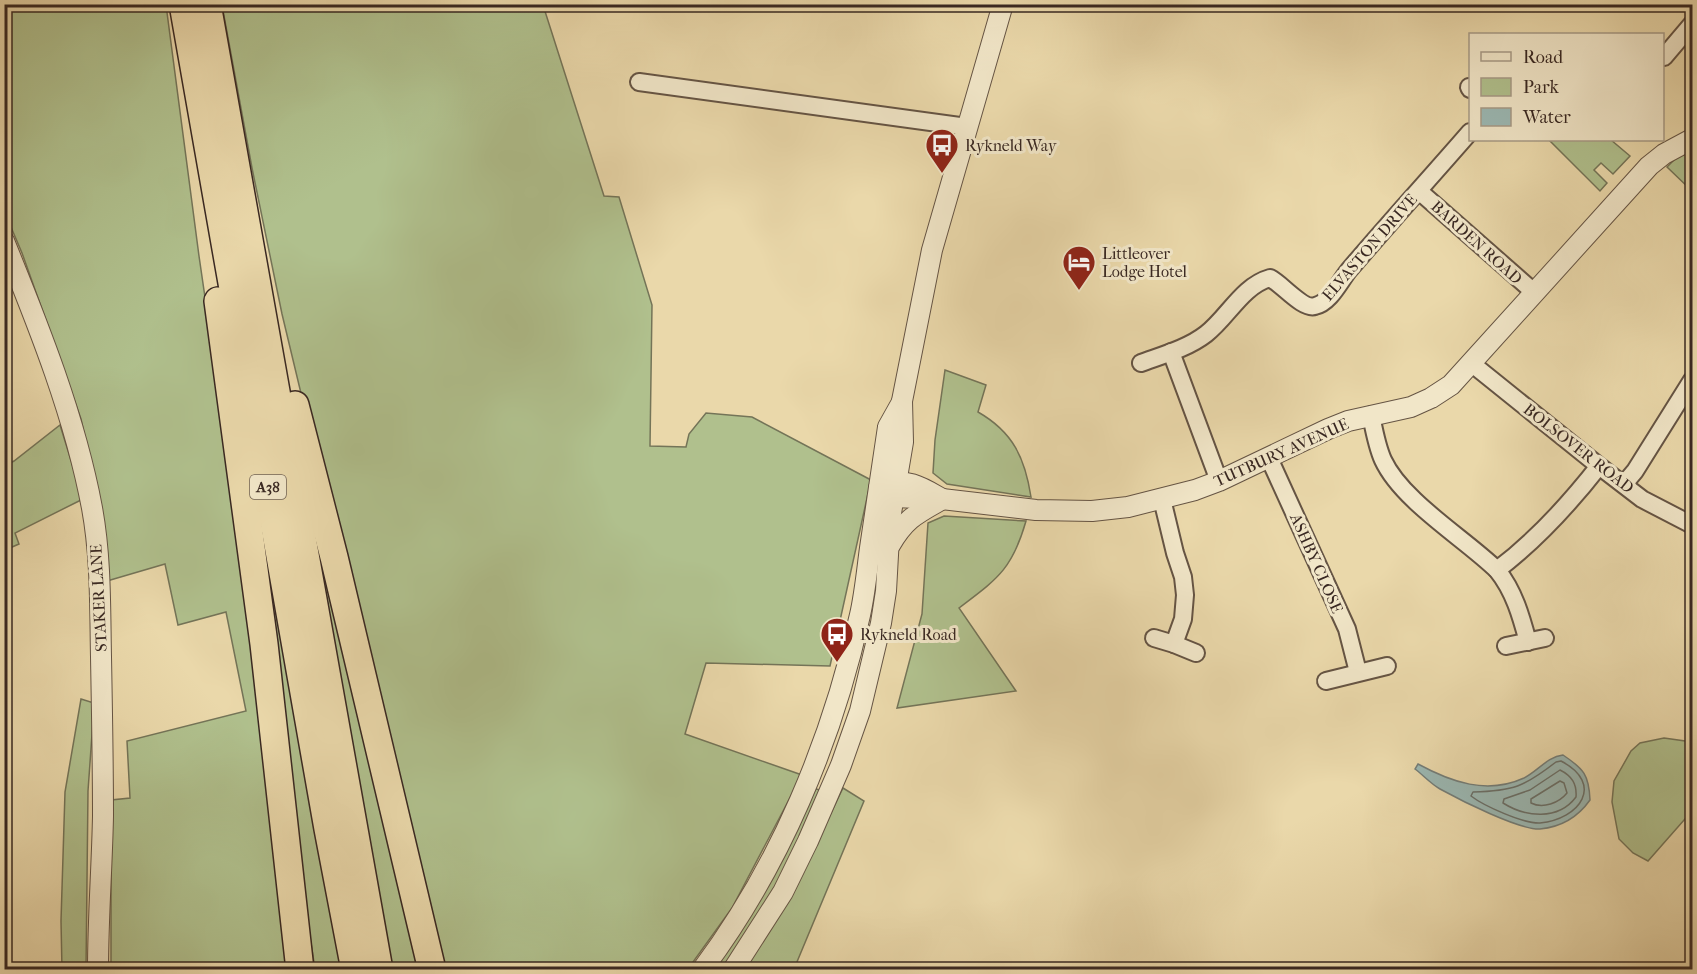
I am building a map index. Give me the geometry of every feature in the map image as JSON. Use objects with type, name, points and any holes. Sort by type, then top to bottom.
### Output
[{"type":"highway","name":"A38","points":[[207,4],[379,969]]},
{"type":"highway","name":"A38","points":[[185,17],[328,829],[356,969]]},
{"type":"highway","points":[[185,17],[193,120],[264,644],[300,969]]},
{"type":"highway","points":[[251,252],[283,359],[334,557],[432,969]]},
{"type":"street","points":[[702,969],[735,923],[778,845],[824,740],[850,655],[903,442],[902,401],[932,250],[1003,4]]},
{"type":"street","points":[[1664,57],[1692,24]]},
{"type":"street","points":[[639,82],[967,128]]},
{"type":"street","name":"ELVASTON DRIVE","points":[[1141,363],[1171,352],[1205,335],[1248,291],[1265,279],[1270,278],[1280,282],[1306,306],[1315,306],[1327,299],[1469,133]]},
{"type":"street","name":"TUTBURY AVENUE","points":[[890,489],[918,484],[942,499],[1065,512],[1128,507],[1162,500],[1219,481],[1328,429],[1371,415],[1411,407],[1431,398],[1450,385],[1649,166],[1664,154],[1692,139]]},
{"type":"street","name":"BARDEN ROAD","points":[[1419,191],[1535,293]]},
{"type":"street","name":"STAKER LANE","points":[[4,241],[44,340],[63,401],[92,508],[96,537],[100,594],[103,720],[103,817],[98,969]]},
{"type":"street","points":[[1171,352],[1219,481]]},
{"type":"street","name":"BOLSOVER ROAD","points":[[1471,363],[1599,466],[1651,504],[1692,525]]},
{"type":"street","points":[[1624,484],[1635,471],[1692,380]]},
{"type":"street","points":[[1371,415],[1383,459],[1391,474],[1404,490],[1497,570],[1507,582],[1517,603],[1528,642]]},
{"type":"street","name":"ASHBY CLOSE","points":[[1269,458],[1347,629],[1358,672]]},
{"type":"street","points":[[1497,570],[1520,552],[1599,466]]},
{"type":"street","points":[[733,969],[783,892],[808,841],[845,754],[863,701],[881,623],[890,545],[890,489]]},
{"type":"street","points":[[890,545],[899,529],[908,520],[942,499]]},
{"type":"street","points":[[1162,500],[1183,577],[1185,595],[1183,619],[1174,644]]},
{"type":"street","points":[[1154,638],[1196,653]]},
{"type":"street","points":[[1506,646],[1545,638]]},
{"type":"street","points":[[1326,681],[1388,666]]},
{"type":"green space","points":[[4,5],[166,5],[199,256],[242,552],[292,969],[111,969],[111,800],[130,798],[127,741],[246,711],[226,612],[178,625],[165,564],[107,581],[102,518],[81,419],[22,253],[5,213]]},
{"type":"green space","points":[[222,5],[543,5],[604,196],[619,197],[652,305],[650,446],[686,447],[689,434],[706,413],[752,417],[871,480],[830,666],[706,663],[685,734],[802,775],[732,908],[688,969],[439,969],[282,314]]},
{"type":"green space","points":[[1550,141],[1612,141],[1630,156],[1613,174],[1601,163],[1594,170],[1607,183],[1600,191]]},
{"type":"green space","points":[[1692,149],[1692,191],[1667,167],[1677,157]]},
{"type":"green space","points":[[945,370],[986,385],[978,412],[1009,437],[1021,458],[1031,497],[947,484],[933,473],[935,440]]},
{"type":"green space","points":[[60,425],[83,499],[15,533],[19,544],[5,550],[5,466]]},
{"type":"green space","points":[[256,474],[342,969],[315,969],[298,858]]},
{"type":"green space","points":[[944,516],[1026,521],[1015,551],[1002,572],[959,608],[1016,691],[897,708],[922,614],[928,523]]},
{"type":"green space","points":[[319,550],[427,969],[390,969],[314,556]]},
{"type":"green space","points":[[81,699],[94,703],[88,791],[86,969],[62,970],[61,921],[65,792]]},
{"type":"green space","points":[[1664,738],[1692,742],[1692,811],[1648,861],[1633,853],[1619,839],[1612,802],[1614,781],[1631,751],[1640,743]]},
{"type":"green space","points":[[843,788],[864,801],[794,969],[745,970],[797,883]]},
{"type":"green space","points":[[816,789],[820,790],[786,868],[761,911],[722,969],[712,970]]},
{"type":"water","points":[[1563,755],[1576,764],[1587,778],[1590,800],[1568,820],[1540,829],[1518,825],[1475,807],[1437,787],[1415,769],[1418,764],[1456,781],[1496,786],[1524,778],[1552,758]]},
{"type":"place","name":"Rykneld Way","points":[[942,174]]},
{"type":"place","name":"Littleover Lodge Hotel","points":[[1079,291]]},
{"type":"place","name":"Rykneld Road","points":[[837,663]]}]
